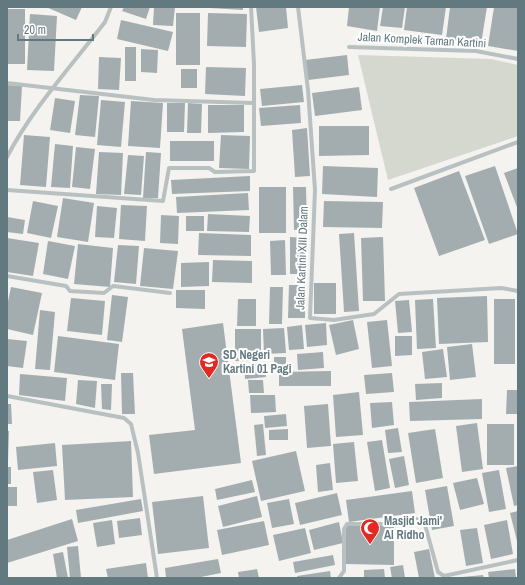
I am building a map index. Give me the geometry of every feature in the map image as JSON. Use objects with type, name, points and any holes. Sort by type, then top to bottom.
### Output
[{"type":"street","points":[[7,158],[15,142],[54,88],[106,22],[111,7]]},
{"type":"street","points":[[7,190],[163,201],[169,168],[209,168],[215,172],[251,171],[255,169],[253,103],[254,64],[251,7]]},
{"type":"street","name":"Jalan Kartini XIII Dalam","points":[[298,7],[308,90],[315,190],[310,318],[334,320],[374,314],[399,294],[501,288],[518,291]]},
{"type":"street","name":"Jalan Komplek Taman Kartini","points":[[349,47],[476,50],[518,59]]},
{"type":"street","points":[[7,84],[154,100],[253,103]]},
{"type":"street","points":[[391,189],[518,142]]},
{"type":"street","points":[[7,276],[66,286],[70,290],[104,293],[113,286],[170,293]]},
{"type":"street","points":[[7,396],[124,418],[130,424],[138,453],[157,578]]},
{"type":"street","points":[[339,578],[344,571],[344,529],[347,524],[383,524],[418,519],[424,521],[438,572],[444,576],[518,560]]},
{"type":"shaded area","points":[[358,55],[491,59],[518,65],[518,136],[388,180]]},
{"type":"building","points":[[46,7],[82,7],[76,20]]},
{"type":"building","points":[[124,7],[150,7],[146,19],[122,11]]},
{"type":"building","points":[[154,7],[175,7],[173,26],[153,25]]},
{"type":"building","points":[[243,7],[243,10],[210,8]]},
{"type":"building","points":[[256,7],[286,7],[288,28],[259,32]]},
{"type":"building","points":[[349,7],[380,7],[377,31],[347,26]]},
{"type":"building","points":[[383,7],[405,7],[402,28],[380,26]]},
{"type":"building","points":[[407,7],[446,7],[442,35],[404,30]]},
{"type":"building","points":[[450,7],[487,7],[481,44],[446,39]]},
{"type":"building","points":[[494,7],[518,7],[518,51],[488,46]]},
{"type":"building","points":[[7,9],[25,9],[25,64],[7,64]]},
{"type":"building","points":[[176,13],[200,13],[200,65],[176,65]]},
{"type":"building","points":[[208,13],[247,14],[246,47],[207,46]]},
{"type":"building","points":[[30,14],[57,16],[54,71],[27,70]]},
{"type":"building","points":[[121,20],[173,32],[168,51],[117,39]]},
{"type":"building","points":[[125,47],[136,47],[136,81],[125,81]]},
{"type":"building","points":[[141,49],[158,50],[157,73],[141,72]]},
{"type":"building","points":[[347,55],[349,75],[308,80],[305,60]]},
{"type":"building","points":[[99,57],[121,58],[119,90],[98,89]]},
{"type":"building","points":[[206,67],[246,68],[245,96],[205,94]]},
{"type":"building","points":[[181,69],[197,69],[197,88],[181,88]]},
{"type":"building","points":[[7,85],[22,86],[20,121],[7,121]]},
{"type":"building","points":[[302,85],[304,102],[262,106],[260,89]]},
{"type":"building","points":[[359,87],[362,110],[315,116],[312,93]]},
{"type":"building","points":[[80,95],[99,96],[95,137],[75,135]]},
{"type":"building","points":[[55,98],[75,101],[70,133],[50,130]]},
{"type":"building","points":[[101,100],[125,102],[121,147],[97,145]]},
{"type":"building","points":[[131,101],[163,103],[160,148],[128,146]]},
{"type":"building","points":[[167,103],[185,103],[184,132],[167,132]]},
{"type":"building","points":[[188,103],[202,104],[201,133],[187,133]]},
{"type":"building","points":[[208,105],[244,105],[244,132],[208,133]]},
{"type":"building","points":[[300,105],[301,123],[261,126],[259,108]]},
{"type":"building","points":[[319,126],[369,126],[369,155],[319,156]]},
{"type":"building","points":[[307,128],[310,176],[295,177],[292,130]]},
{"type":"building","points":[[24,135],[50,137],[46,187],[20,185]]},
{"type":"building","points":[[221,135],[250,136],[249,169],[219,168]]},
{"type":"building","points":[[170,141],[214,141],[214,161],[170,161]]},
{"type":"building","points":[[55,144],[73,146],[70,188],[51,187]]},
{"type":"building","points":[[76,147],[95,149],[90,189],[72,187]]},
{"type":"building","points":[[99,152],[123,153],[121,195],[96,194]]},
{"type":"building","points":[[146,152],[161,153],[158,198],[143,198]]},
{"type":"building","points":[[128,155],[144,156],[141,195],[124,194]]},
{"type":"building","points":[[323,166],[378,168],[377,197],[322,194]]},
{"type":"building","points":[[495,166],[518,234],[489,244],[465,176]]},
{"type":"building","points":[[518,168],[518,210],[504,173]]},
{"type":"building","points":[[459,171],[485,240],[439,256],[414,188]]},
{"type":"building","points":[[250,176],[250,191],[172,194],[171,180]]},
{"type":"building","points":[[259,187],[286,187],[286,233],[259,233]]},
{"type":"building","points":[[293,187],[306,187],[307,229],[294,230]]},
{"type":"building","points":[[248,193],[249,210],[177,213],[176,197]]},
{"type":"building","points":[[63,198],[94,203],[88,242],[57,237]]},
{"type":"building","points":[[33,201],[58,206],[51,238],[27,233]]},
{"type":"building","points":[[324,201],[383,202],[382,228],[323,227]]},
{"type":"building","points":[[121,205],[147,206],[145,241],[119,239]]},
{"type":"building","points":[[97,206],[117,208],[114,238],[95,237]]},
{"type":"building","points":[[208,214],[250,216],[249,232],[207,231]]},
{"type":"building","points":[[161,215],[179,216],[178,244],[160,243]]},
{"type":"building","points":[[186,216],[204,216],[204,231],[186,231]]},
{"type":"building","points":[[7,217],[25,220],[23,234],[7,232]]},
{"type":"building","points":[[199,233],[251,235],[251,256],[198,255]]},
{"type":"building","points":[[354,233],[359,311],[344,312],[339,234]]},
{"type":"building","points":[[290,237],[306,238],[305,274],[290,274]]},
{"type":"building","points":[[383,237],[385,301],[363,301],[361,238]]},
{"type":"building","points":[[7,238],[39,243],[33,276],[7,272]]},
{"type":"building","points":[[285,240],[286,275],[271,275],[270,241]]},
{"type":"building","points":[[48,241],[75,246],[68,279],[43,274]]},
{"type":"building","points":[[78,244],[113,248],[110,287],[74,284]]},
{"type":"building","points":[[118,245],[139,246],[136,284],[114,282]]},
{"type":"building","points":[[144,248],[178,251],[173,289],[140,286]]},
{"type":"building","points":[[213,260],[252,261],[252,283],[212,282]]},
{"type":"building","points":[[209,262],[209,286],[181,287],[181,263]]},
{"type":"building","points":[[314,283],[336,283],[336,314],[314,314]]},
{"type":"building","points":[[289,285],[305,285],[305,318],[288,318]]},
{"type":"building","points":[[11,287],[42,293],[33,335],[7,329],[7,306]]},
{"type":"building","points":[[270,287],[283,287],[282,324],[269,324]]},
{"type":"building","points":[[176,290],[205,290],[205,309],[176,308]]},
{"type":"building","points":[[112,295],[128,297],[122,342],[107,340]]},
{"type":"building","points":[[487,296],[488,342],[439,344],[437,298]]},
{"type":"building","points":[[71,298],[105,301],[102,335],[67,331]]},
{"type":"building","points":[[238,299],[256,299],[256,326],[237,326]]},
{"type":"building","points":[[433,299],[436,348],[417,349],[415,300]]},
{"type":"building","points":[[494,299],[515,299],[515,364],[494,364]]},
{"type":"building","points":[[409,300],[412,332],[398,333],[395,301]]},
{"type":"building","points":[[40,310],[55,312],[50,370],[35,369]]},
{"type":"building","points":[[353,320],[359,349],[336,355],[329,325]]},
{"type":"building","points":[[387,320],[392,366],[372,368],[367,322]]},
{"type":"building","name":"SD Negeri Kartini 01 Pagi","points":[[223,323],[241,463],[154,474],[149,435],[195,430],[182,329]]},
{"type":"building","points":[[326,323],[327,345],[307,347],[305,325]]},
{"type":"building","points":[[302,325],[304,349],[289,350],[287,327]]},
{"type":"building","points":[[284,328],[286,353],[264,354],[263,329]]},
{"type":"building","points":[[235,329],[261,329],[261,361],[235,361]]},
{"type":"building","points":[[58,336],[119,344],[115,380],[54,372]]},
{"type":"building","points":[[395,336],[412,336],[412,355],[395,356]]},
{"type":"building","points":[[7,339],[27,341],[23,368],[7,366]]},
{"type":"building","points":[[472,344],[476,377],[450,380],[447,347]]},
{"type":"building","points":[[443,349],[447,377],[425,379],[422,352]]},
{"type":"building","points":[[323,352],[324,368],[298,370],[297,354]]},
{"type":"building","points":[[274,357],[286,357],[286,370],[274,370]]},
{"type":"building","points":[[265,363],[266,377],[245,379],[244,365]]},
{"type":"building","points":[[331,371],[331,386],[279,386],[279,372]]},
{"type":"building","points":[[121,373],[133,373],[135,414],[122,414]]},
{"type":"building","points":[[392,373],[394,392],[366,394],[364,375]]},
{"type":"building","points":[[20,374],[67,378],[65,401],[19,395]]},
{"type":"building","points":[[78,380],[97,381],[95,408],[76,404]]},
{"type":"building","points":[[248,380],[263,380],[264,393],[249,393]]},
{"type":"building","points":[[442,383],[442,398],[416,400],[415,384]]},
{"type":"building","points":[[101,384],[112,384],[111,410],[102,409]]},
{"type":"building","points":[[507,390],[518,390],[518,414],[506,414]]},
{"type":"building","points":[[359,392],[363,435],[336,437],[333,395]]},
{"type":"building","points":[[250,395],[275,395],[276,412],[251,413]]},
{"type":"building","points":[[482,399],[482,419],[410,421],[409,402]]},
{"type":"building","points":[[392,402],[394,425],[372,428],[370,403]]},
{"type":"building","points":[[7,404],[11,404],[12,424],[7,424]]},
{"type":"building","points":[[328,404],[331,446],[307,448],[304,406]]},
{"type":"building","points":[[286,414],[287,426],[265,428],[264,416]]},
{"type":"building","points":[[477,423],[483,469],[462,472],[456,426]]},
{"type":"building","points":[[263,424],[266,455],[257,456],[254,425]]},
{"type":"building","points":[[487,424],[514,424],[514,465],[487,465]]},
{"type":"building","points":[[398,428],[402,452],[388,453],[385,430]]},
{"type":"building","points":[[288,429],[288,440],[269,440],[269,430]]},
{"type":"building","points":[[435,429],[443,478],[416,483],[408,433]]},
{"type":"building","points":[[7,431],[9,431],[8,462],[7,462]]},
{"type":"building","points":[[382,440],[390,488],[375,491],[367,442]]},
{"type":"building","points":[[131,441],[133,497],[65,500],[62,445]]},
{"type":"building","points":[[354,442],[358,481],[336,483],[333,444]]},
{"type":"building","points":[[55,443],[57,466],[18,470],[16,447]]},
{"type":"building","points":[[296,451],[305,491],[261,501],[252,461]]},
{"type":"building","points":[[404,456],[409,485],[395,488],[389,459]]},
{"type":"building","points":[[330,463],[333,490],[318,492],[316,465]]},
{"type":"building","points":[[518,466],[518,505],[514,506],[506,468]]},
{"type":"building","points":[[7,467],[11,467],[11,484],[7,484]]},
{"type":"building","points":[[53,470],[57,500],[37,503],[33,472]]},
{"type":"building","points":[[499,470],[506,509],[489,512],[482,473]]},
{"type":"building","points":[[477,478],[484,504],[460,510],[453,483]]},
{"type":"building","points":[[252,480],[255,492],[217,500],[215,489]]},
{"type":"building","points":[[447,486],[454,526],[432,530],[425,490]]},
{"type":"building","points":[[7,487],[17,487],[17,506],[7,506]]},
{"type":"building","points":[[412,491],[415,513],[349,522],[346,500]]},
{"type":"building","points":[[337,493],[342,515],[300,525],[295,503]]},
{"type":"building","points":[[203,496],[209,548],[158,554],[152,502]]},
{"type":"building","points":[[257,496],[262,517],[223,527],[218,506]]},
{"type":"building","points":[[141,499],[143,511],[78,523],[76,510]]},
{"type":"building","points":[[289,499],[294,524],[272,528],[267,503]]},
{"type":"building","points":[[518,511],[518,541],[517,541],[510,513]]},
{"type":"building","points":[[140,518],[142,535],[119,538],[117,521]]},
{"type":"building","points":[[72,519],[78,541],[7,563],[7,540]]},
{"type":"building","points":[[112,520],[115,544],[97,547],[93,523]]},
{"type":"building","points":[[507,520],[513,554],[491,559],[484,525]]},
{"type":"building","points":[[264,521],[269,545],[222,555],[217,530]]},
{"type":"building","points":[[339,522],[343,543],[314,550],[309,530]]},
{"type":"building","name":"Masjid Jami' Al Ridho","points":[[346,526],[394,526],[394,565],[346,564]]},
{"type":"building","points":[[305,528],[311,553],[279,561],[273,535]]},
{"type":"building","points":[[477,528],[483,563],[466,566],[460,530]]},
{"type":"building","points":[[78,546],[81,578],[70,578],[67,547]]},
{"type":"building","points":[[429,549],[435,578],[419,578],[414,552]]},
{"type":"building","points":[[63,552],[68,578],[57,578],[53,554]]},
{"type":"building","points":[[333,555],[335,565],[295,573],[293,562]]},
{"type":"building","points":[[218,559],[221,573],[196,578],[166,578],[165,568]]},
{"type":"building","points":[[146,563],[148,578],[108,578],[106,569]]},
{"type":"building","points":[[403,565],[405,578],[392,578],[390,567]]},
{"type":"building","points":[[257,569],[259,578],[239,578],[238,572]]},
{"type":"building","points":[[384,569],[385,578],[364,578],[364,570]]},
{"type":"building","points":[[515,569],[516,578],[489,578],[488,572]]},
{"type":"building","points":[[330,571],[331,578],[298,578],[297,576]]},
{"type":"building","points":[[483,575],[484,578],[462,578],[462,577]]},
{"type":"place","name":"SD Negeri Kartini 01 Pagi","points":[[209,379]]},
{"type":"place","name":"Masjid Jami' Al Ridho","points":[[370,545]]}]
